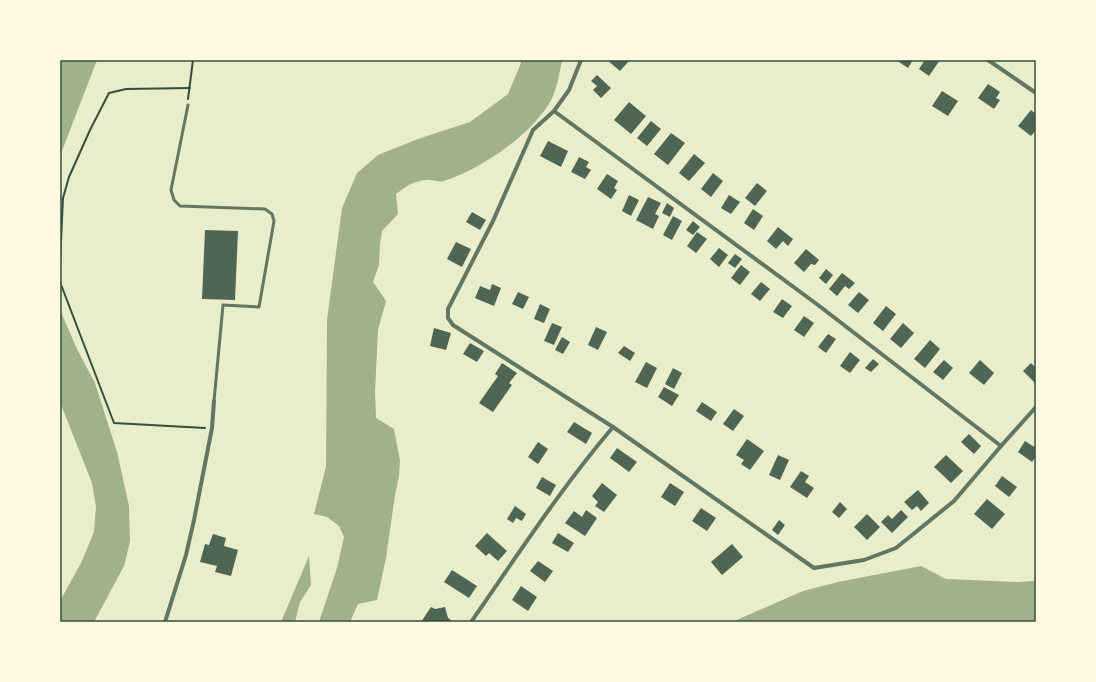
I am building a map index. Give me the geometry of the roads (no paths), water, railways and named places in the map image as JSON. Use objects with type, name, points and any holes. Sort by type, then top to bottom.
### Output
[{"type":"street","points":[[581,60],[569,90],[554,111],[533,130],[493,221],[448,309],[448,318],[453,325],[613,427],[814,568],[864,560],[896,548],[954,501],[1036,407]]},
{"type":"street","points":[[988,60],[1036,93]]},
{"type":"street","points":[[554,111],[818,304],[1001,446]]},
{"type":"street","points":[[165,622],[189,541],[212,428],[214,401]]},
{"type":"street","points":[[471,622],[584,461],[613,427]]},
{"type":"lane","points":[[188,104],[171,190],[174,200],[180,206],[266,209],[272,214],[274,221],[259,306],[223,305],[214,401]]}]
